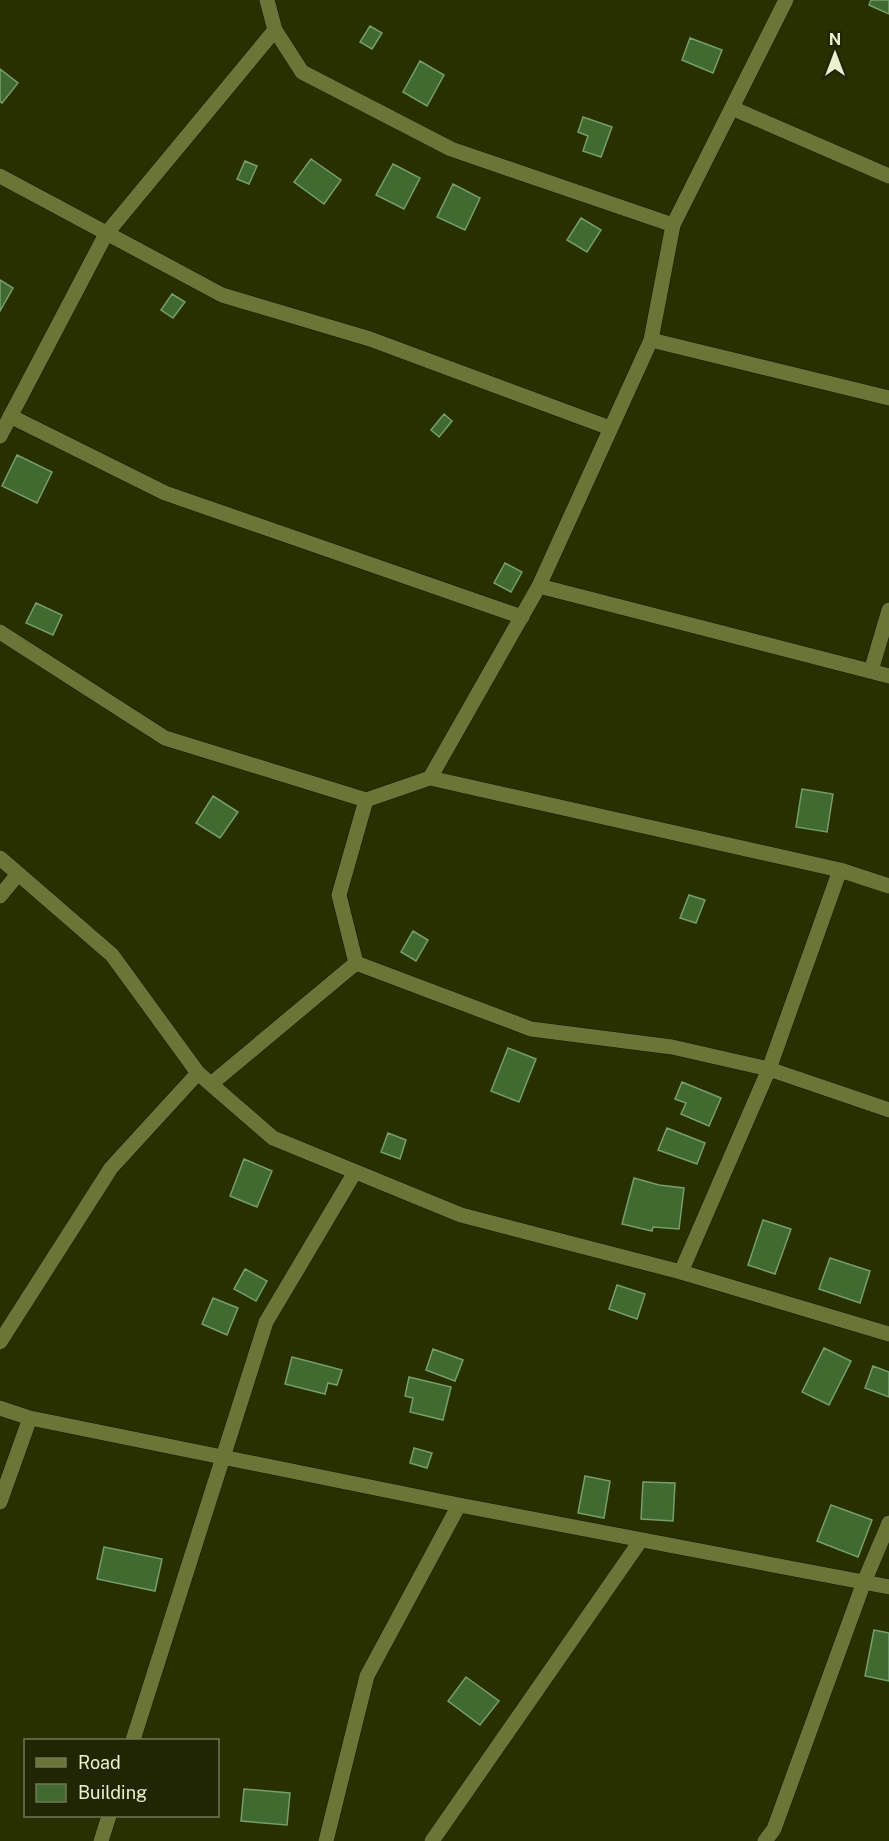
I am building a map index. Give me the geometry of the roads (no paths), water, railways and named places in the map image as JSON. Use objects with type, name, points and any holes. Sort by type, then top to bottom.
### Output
[{"type":"street","points":[[267,0],[275,30],[302,72],[451,149],[673,225]]},
{"type":"street","points":[[430,778],[539,586],[651,340],[673,225],[786,0]]},
{"type":"street","points":[[275,30],[106,234],[4,427],[165,492],[522,617]]},
{"type":"street","points":[[732,108],[889,176]]},
{"type":"street","points":[[0,176],[222,295],[370,339],[610,428]]},
{"type":"street","points":[[651,340],[889,398]]},
{"type":"street","points":[[539,586],[889,676]]},
{"type":"street","points":[[872,671],[889,610]]},
{"type":"street","points":[[0,632],[165,738],[366,800],[430,778],[840,870],[889,886]]},
{"type":"street","points":[[356,963],[339,895],[366,800]]},
{"type":"street","points":[[0,858],[112,955],[198,1073],[273,1138],[461,1215],[681,1272],[889,1334]]},
{"type":"street","points":[[681,1272],[769,1069],[840,870]]},
{"type":"street","points":[[0,896],[18,873]]},
{"type":"street","points":[[356,963],[531,1029],[672,1047],[769,1069],[889,1110]]},
{"type":"street","points":[[211,1084],[356,963]]},
{"type":"street","points":[[0,1342],[111,1168],[198,1073]]},
{"type":"street","points":[[133,1739],[266,1322],[355,1172]]},
{"type":"street","points":[[0,1408],[30,1419],[223,1458],[889,1587]]},
{"type":"street","points":[[0,1502],[30,1419]]},
{"type":"street","points":[[326,1841],[367,1676],[459,1505]]},
{"type":"street","points":[[765,1841],[774,1829],[864,1582],[889,1523]]},
{"type":"street","points":[[432,1841],[641,1540]]},
{"type":"street","points":[[101,1841],[108,1817]]}]
